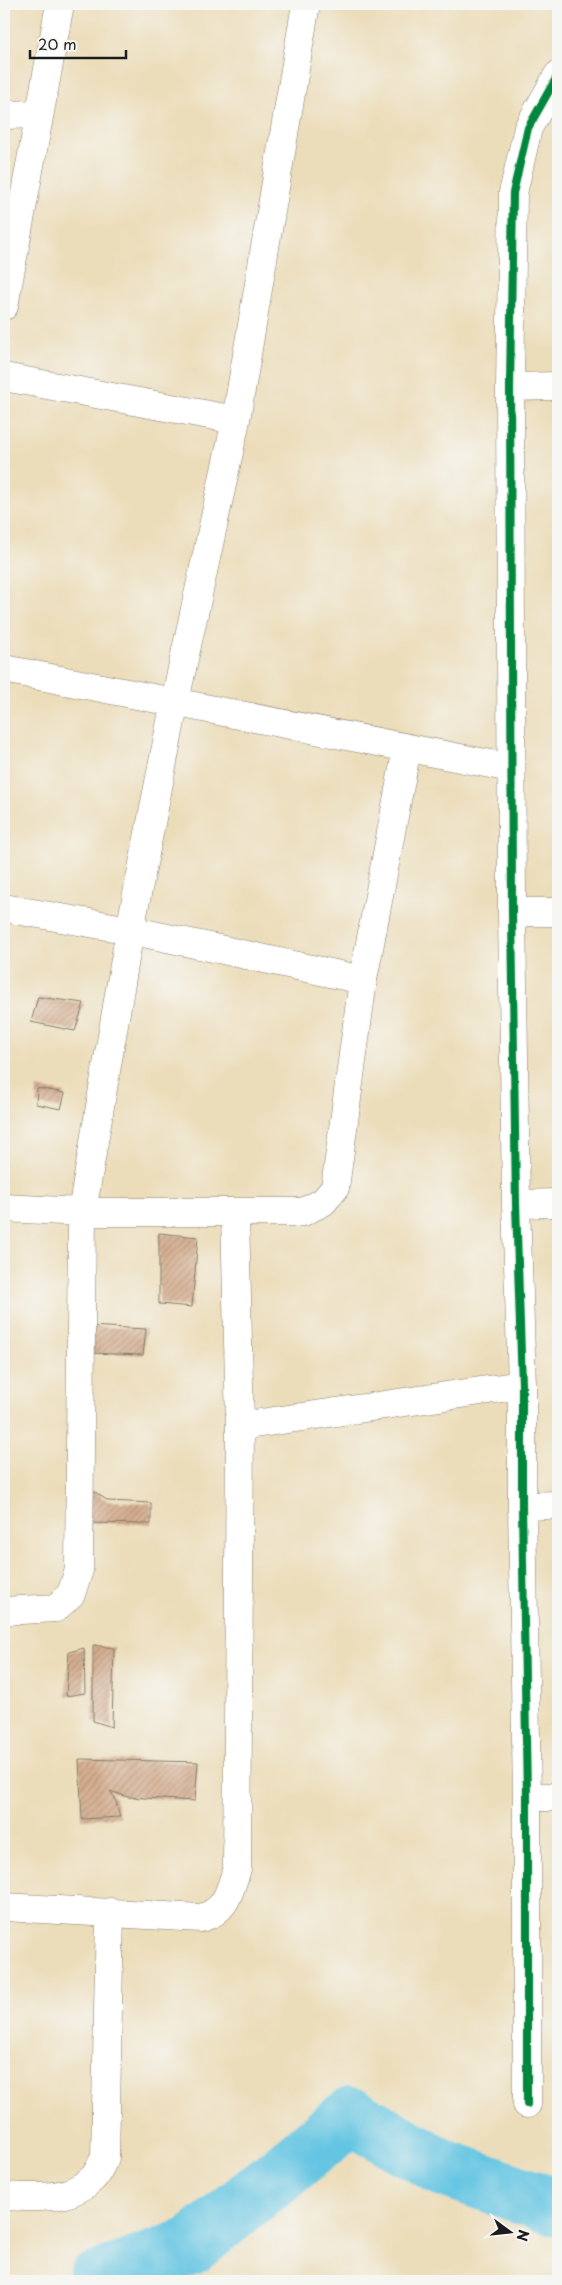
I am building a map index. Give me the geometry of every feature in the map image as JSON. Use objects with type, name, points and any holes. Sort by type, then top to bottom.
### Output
[{"type":"street","points":[[4,306],[60,4]]},
{"type":"street","points":[[4,1611],[56,1608],[71,1594],[78,1570],[82,1212],[130,930],[174,701],[236,420],[306,4]]},
{"type":"street","points":[[527,2104],[527,1797],[522,1385],[516,1204],[512,912],[510,387],[513,193],[528,128],[558,75]]},
{"type":"street","points":[[4,115],[39,114]]},
{"type":"street","points":[[4,377],[236,420]]},
{"type":"street","points":[[510,387],[558,386]]},
{"type":"street","points":[[4,669],[511,768]]},
{"type":"street","points":[[4,1208],[82,1212],[303,1212],[323,1202],[335,1188],[363,980],[407,748]]},
{"type":"street","points":[[4,908],[130,930],[363,980]]},
{"type":"street","points":[[512,912],[558,912]]},
{"type":"street","points":[[516,1204],[558,1203]]},
{"type":"street","points":[[4,1907],[201,1918],[214,1915],[226,1901],[237,1869],[240,1426],[235,1213]]},
{"type":"street","points":[[240,1426],[522,1385]]},
{"type":"street","points":[[522,1506],[558,1505]]},
{"type":"street","points":[[527,1797],[558,1797]]},
{"type":"street","points":[[4,2196],[51,2198],[75,2190],[94,2178],[105,2158],[110,1912]]},
{"type":"building","points":[[38,997],[84,1003],[75,1031],[31,1022]]},
{"type":"building","points":[[37,1088],[65,1093],[61,1109],[36,1104]]},
{"type":"building","points":[[159,1233],[198,1237],[192,1307],[159,1304]]},
{"type":"building","points":[[87,1326],[146,1329],[143,1355],[89,1353]]},
{"type":"building","points":[[84,1489],[95,1492],[108,1501],[151,1503],[151,1524],[85,1523]]},
{"type":"building","points":[[93,1645],[114,1648],[112,1727],[93,1721]]},
{"type":"building","points":[[84,1648],[85,1693],[66,1696],[69,1652]]},
{"type":"building","points":[[79,1759],[198,1762],[195,1801],[128,1797],[110,1791],[115,1798],[120,1817],[82,1819]]},
{"type":"waterway","points":[[96,2281],[193,2245],[351,2116],[444,2168],[558,2208]]},
{"type":"cycle path","points":[[527,2104],[527,1797],[522,1385],[516,1204],[512,912],[510,387],[513,193],[528,128],[558,75]]}]
